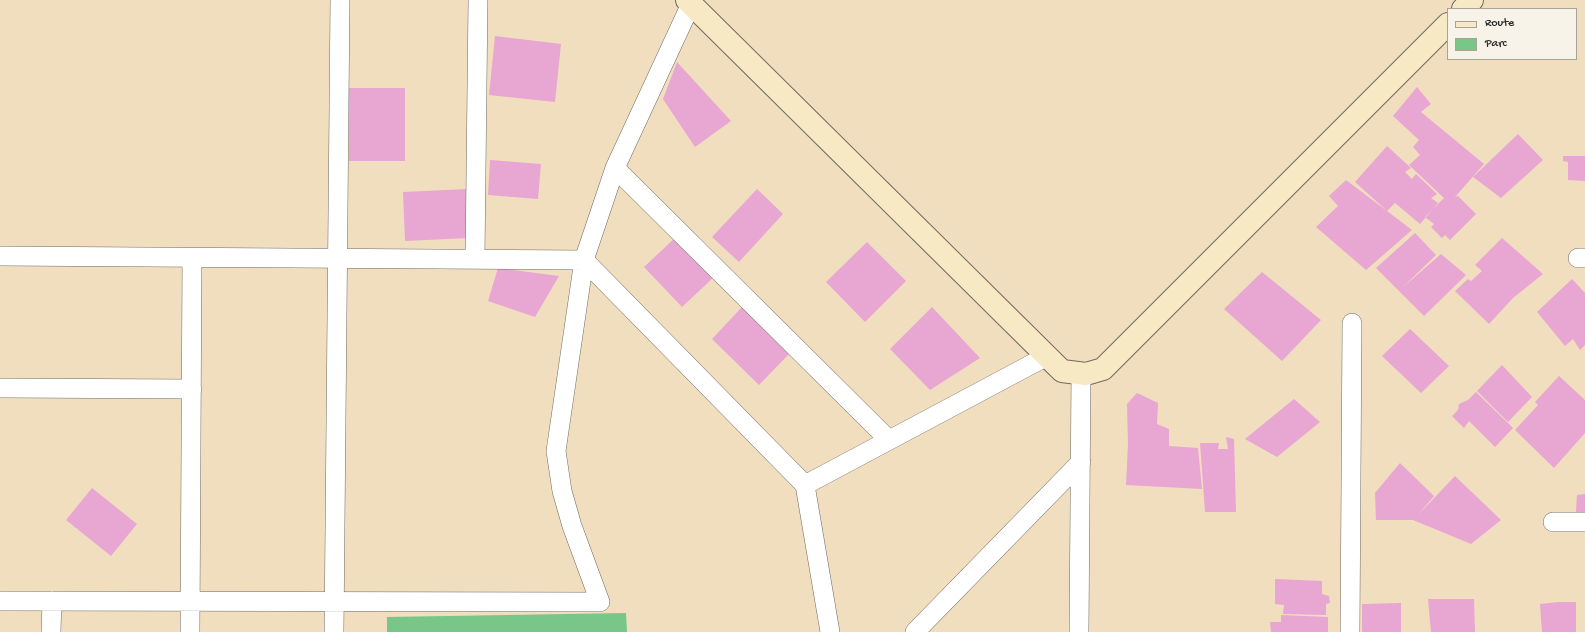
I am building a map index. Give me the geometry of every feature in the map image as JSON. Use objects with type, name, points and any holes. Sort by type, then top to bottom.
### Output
[{"type":"street","points":[[334,632],[340,0]]},
{"type":"street","points":[[475,260],[478,0]]},
{"type":"street","points":[[1464,8],[1472,0]]},
{"type":"street","points":[[0,601],[600,602],[572,526],[562,491],[556,451],[584,260],[615,168],[689,2],[1062,371],[1081,374],[1103,369],[1447,25]]},
{"type":"street","points":[[615,168],[890,440]]},
{"type":"street","points":[[0,256],[584,260],[806,485],[830,632]]},
{"type":"street","points":[[190,632],[192,258]]},
{"type":"street","points":[[1350,632],[1352,323]]},
{"type":"street","points":[[806,485],[1047,356]]},
{"type":"street","points":[[1079,632],[1081,374]]},
{"type":"street","points":[[0,388],[192,389]]},
{"type":"street","points":[[915,632],[1081,462]]},
{"type":"street","points":[[1553,522],[1585,522]]},
{"type":"street","points":[[52,601],[52,632]]},
{"type":"green space","points":[[626,613],[627,632],[387,632],[387,617]]},
{"type":"building","points":[[495,36],[561,44],[555,102],[489,95]]},
{"type":"building","points":[[677,62],[731,121],[695,147],[663,99]]},
{"type":"building","points":[[1417,87],[1431,104],[1421,112],[1484,164],[1455,197],[1458,196],[1476,214],[1450,240],[1445,235],[1442,238],[1431,227],[1434,224],[1425,217],[1444,198],[1409,165],[1420,155],[1413,147],[1419,140],[1393,116]]},
{"type":"building","points":[[349,88],[405,88],[405,161],[349,161]]},
{"type":"building","points":[[1518,134],[1543,160],[1501,198],[1473,177]]},
{"type":"building","points":[[1387,146],[1411,168],[1405,172],[1412,179],[1416,174],[1437,194],[1431,198],[1438,203],[1420,224],[1395,203],[1387,211],[1355,182]]},
{"type":"building","points":[[1563,156],[1585,156],[1585,181],[1568,180],[1568,162],[1563,161]]},
{"type":"building","points":[[490,160],[541,164],[538,199],[488,195]]},
{"type":"building","points":[[1346,180],[1412,230],[1366,270],[1316,227],[1338,206],[1329,196]]},
{"type":"building","points":[[467,189],[469,238],[405,241],[403,192]]},
{"type":"building","points":[[757,189],[783,214],[739,262],[712,237]]},
{"type":"building","points":[[1415,233],[1436,255],[1402,288],[1441,254],[1466,275],[1424,316],[1376,268]]},
{"type":"building","points":[[676,237],[714,277],[682,307],[644,267]]},
{"type":"building","points":[[1502,238],[1543,274],[1513,298],[1489,324],[1455,291],[1468,279],[1471,281],[1482,271],[1475,265]]},
{"type":"building","points":[[867,242],[906,281],[865,322],[826,282]]},
{"type":"building","points":[[498,268],[559,276],[535,317],[488,301]]},
{"type":"building","points":[[1262,272],[1321,320],[1282,361],[1224,309]]},
{"type":"building","points":[[1572,279],[1585,293],[1585,345],[1580,350],[1573,339],[1565,346],[1537,312]]},
{"type":"building","points":[[742,307],[789,354],[759,385],[712,339]]},
{"type":"building","points":[[932,307],[980,358],[930,390],[890,349]]},
{"type":"building","points":[[1410,329],[1449,366],[1421,393],[1382,356]]},
{"type":"building","points":[[1502,365],[1532,397],[1508,422],[1477,391]]},
{"type":"building","points":[[1559,376],[1585,400],[1585,433],[1554,468],[1515,430],[1538,405],[1535,402]]},
{"type":"building","points":[[1476,392],[1513,428],[1495,447],[1469,421],[1464,428],[1452,416],[1458,410],[1459,404],[1468,400]]},
{"type":"building","points":[[1137,393],[1158,403],[1157,424],[1169,429],[1169,446],[1198,448],[1202,489],[1126,485],[1128,444],[1127,404]]},
{"type":"building","points":[[1294,399],[1320,422],[1277,457],[1245,439]]},
{"type":"building","points":[[1226,437],[1234,439],[1236,512],[1205,512],[1200,443],[1219,443],[1218,449],[1228,449]]},
{"type":"building","points":[[1400,463],[1434,496],[1418,515],[1455,476],[1501,520],[1471,544],[1413,520],[1376,520],[1375,493]]},
{"type":"building","points":[[92,488],[137,524],[111,556],[66,520]]},
{"type":"building","points":[[1585,494],[1585,512],[1576,512],[1577,495]]},
{"type":"building","points":[[1275,579],[1322,581],[1322,594],[1329,596],[1330,603],[1326,604],[1326,615],[1283,614],[1284,605],[1275,604]]},
{"type":"building","points":[[1428,599],[1474,599],[1475,632],[1431,632]]},
{"type":"building","points":[[1576,602],[1576,632],[1542,632],[1540,604]]},
{"type":"building","points":[[1401,603],[1401,632],[1362,632],[1362,604]]},
{"type":"building","points":[[1281,615],[1328,617],[1328,632],[1271,632],[1270,622],[1281,622]]}]
